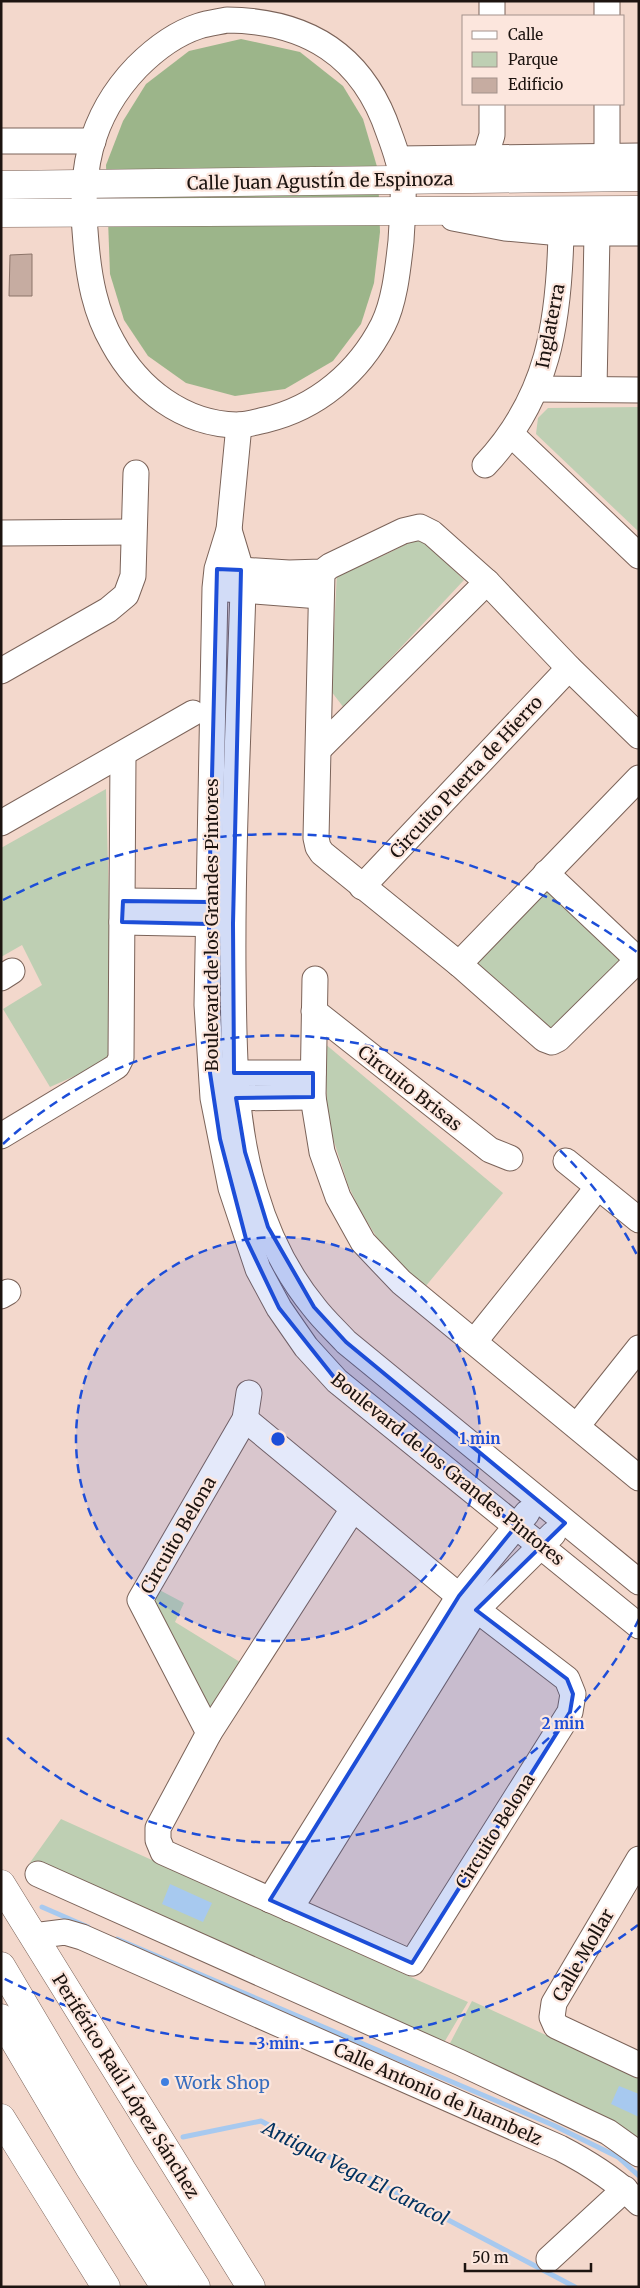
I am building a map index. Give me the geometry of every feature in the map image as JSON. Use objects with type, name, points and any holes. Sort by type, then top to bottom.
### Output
[{"type":"main road","name":"Calle Juan Agustín de Espinoza","points":[[1,185],[84,184],[400,170],[639,177]]},
{"type":"main road","name":"Calle Juan Agustín de Espinoza","points":[[1,213],[639,210]]},
{"type":"main road","name":"Periférico Raúl López Sánchez","points":[[1,1884],[252,2287]]},
{"type":"main road","points":[[1,1966],[122,2170],[196,2287]]},
{"type":"main road","points":[[1,2018],[90,2167],[165,2287]]},
{"type":"main road","points":[[1,2118],[106,2287]]},
{"type":"street","points":[[492,1],[492,15]]},
{"type":"street","points":[[607,1],[607,15]]},
{"type":"street","points":[[256,11],[322,43],[350,65],[372,93],[387,125],[412,212],[400,253],[392,296],[384,323],[366,355],[340,382],[310,403],[279,416],[239,425],[212,422],[180,412],[157,396],[126,365],[112,342],[94,300],[83,212],[84,184],[93,141],[103,111],[124,81],[148,56],[170,39],[200,25],[227,20],[256,11]]},
{"type":"street","points":[[485,158],[492,135],[492,105]]},
{"type":"street","points":[[607,105],[608,157]]},
{"type":"street","points":[[1,141],[93,141]]},
{"type":"street","points":[[400,170],[485,158],[639,156]]},
{"type":"street","points":[[412,212],[505,228],[561,233],[639,233]]},
{"type":"street","name":"Inglaterra","points":[[485,465],[511,434],[536,389],[545,362],[558,306],[561,233]]},
{"type":"street","points":[[594,389],[597,234]]},
{"type":"street","points":[[536,389],[639,390]]},
{"type":"street","name":"Boulevard de los Grandes Pintores","points":[[239,425],[228,530],[229,579],[221,913],[207,1005],[222,1073],[231,1188],[246,1239],[258,1270],[279,1308],[306,1346],[337,1381],[639,1626]]},
{"type":"street","points":[[511,434],[639,556]]},
{"type":"street","points":[[1,671],[118,604],[126,595],[133,576],[136,473]]},
{"type":"street","points":[[546,873],[638,960],[558,1039],[552,1042],[544,1039],[459,964],[362,887],[318,847],[321,584],[330,566],[403,531],[420,527],[432,533],[487,582],[569,668],[639,736]]},
{"type":"street","points":[[1,533],[133,532]]},
{"type":"street","points":[[229,579],[321,584]]},
{"type":"street","points":[[319,749],[487,582]]},
{"type":"street","name":"Circuito Puerta de Hierro","points":[[362,887],[569,668]]},
{"type":"street","points":[[1,823],[193,713]]},
{"type":"street","points":[[1,1136],[117,1066],[121,1058],[122,754]]},
{"type":"street","points":[[459,964],[639,778]]},
{"type":"street","points":[[122,911],[221,913]]},
{"type":"street","points":[[315,979],[313,1097],[322,1152],[338,1197],[363,1242],[401,1282],[639,1478]]},
{"type":"street","name":"Circuito Brisas","points":[[314,1011],[490,1150],[510,1158]]},
{"type":"street","points":[[222,1073],[313,1072]]},
{"type":"street","points":[[225,1098],[313,1097]]},
{"type":"street","name":"Boulevard de los Grandes Pintores","points":[[225,1098],[245,1152],[255,1192],[268,1227],[282,1257],[314,1307],[346,1342],[639,1582]]},
{"type":"street","points":[[566,1160],[639,1220]]},
{"type":"street","points":[[474,1342],[598,1187]]},
{"type":"street","points":[[577,1426],[639,1348]]},
{"type":"street","name":"Circuito Belona","points":[[209,1733],[140,1600],[245,1419],[249,1393]]},
{"type":"street","name":"Circuito Belona","points":[[245,1419],[468,1603],[567,1680],[574,1694],[570,1712],[412,1963],[163,1852],[158,1840],[158,1828],[209,1733],[353,1509]]},
{"type":"street","points":[[280,1904],[516,1526],[537,1499]]},
{"type":"street","points":[[468,1603],[542,1546],[566,1523]]},
{"type":"street","name":"Calle Mollar","points":[[639,1859],[554,2003],[552,2017],[556,2026],[639,2065]]},
{"type":"street","name":"Calle Antonio de Juambelz","points":[[38,1874],[90,1919],[560,2148],[594,2166],[632,2196]]},
{"type":"street","name":"Calle Antonio de Juambelz","points":[[32,1936],[65,1932],[90,1919],[459,2062],[608,2132],[639,2154]]},
{"type":"street","points":[[549,2259],[632,2196]]},
{"type":"street","points":[[82,2249],[92,2287]]},
{"type":"highlighted area","points":[[217,569],[241,570],[233,924],[234,1073],[313,1073],[313,1097],[236,1098],[245,1152],[268,1227],[314,1307],[346,1342],[565,1523],[476,1610],[567,1679],[573,1694],[570,1712],[412,1963],[270,1900],[459,1596],[516,1526],[337,1381],[279,1308],[246,1239],[220,1139],[210,1073],[209,924],[122,922],[123,901],[209,902]]},
{"type":"green space","points":[[241,39],[300,52],[343,86],[363,119],[378,170],[380,232],[374,283],[361,324],[333,361],[285,389],[235,396],[186,383],[148,356],[124,320],[110,274],[106,165],[123,121],[146,84],[189,51]]},
{"type":"green space","points":[[639,407],[639,532],[536,434],[538,418],[548,408]]},
{"type":"green space","points":[[420,537],[464,580],[344,708],[331,691],[337,572],[369,562]]},
{"type":"green space","points":[[106,789],[113,1059],[50,1087],[3,1009],[42,985],[22,945],[1,957],[1,848]]},
{"type":"green space","points":[[545,880],[634,960],[551,1039],[465,963]]},
{"type":"green space","points":[[324,1043],[503,1193],[425,1287],[385,1251],[360,1210],[348,1185],[328,1123]]},
{"type":"green space","points":[[152,1586],[184,1603],[175,1622],[248,1667],[209,1726],[143,1600]]},
{"type":"green space","points":[[61,1819],[468,2002],[442,2046],[29,1864]]},
{"type":"green space","points":[[472,2001],[639,2078],[639,2143],[447,2049]]},
{"type":"water","points":[[170,1884],[212,1903],[203,1922],[162,1904]]},
{"type":"water","points":[[619,2086],[639,2094],[639,2117],[611,2104]]},
{"type":"building","points":[[32,254],[32,296],[9,296],[10,255]]},
{"type":"waterway","points":[[42,1907],[88,1927]]},
{"type":"waterway","points":[[117,1939],[553,2125],[618,2157],[639,2176]]},
{"type":"waterway","name":"Antigua Vega El Caracol","points":[[183,2137],[261,2121],[575,2287]]},
{"type":"place","name":"Work Shop","points":[[165,2082]]}]
